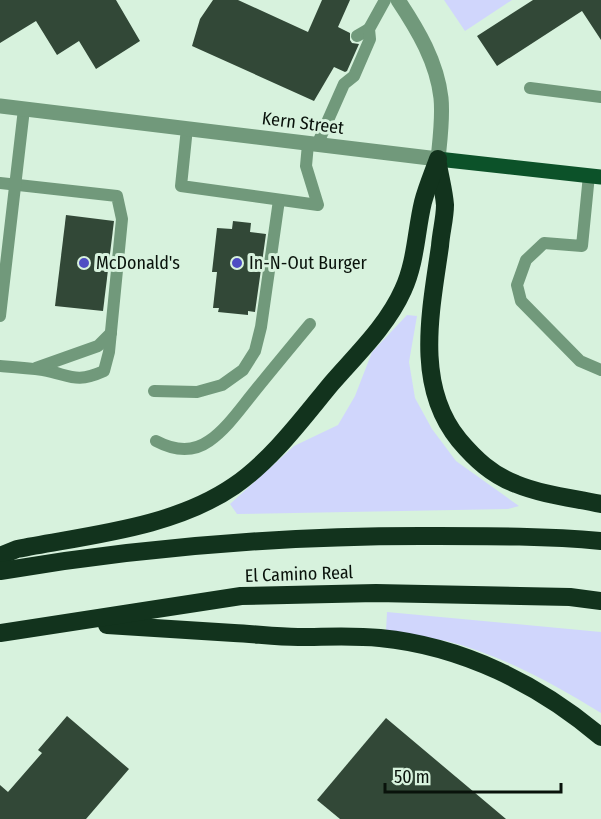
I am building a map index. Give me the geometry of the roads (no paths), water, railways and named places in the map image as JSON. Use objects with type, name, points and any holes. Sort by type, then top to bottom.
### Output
[{"type":"highway","points":[[438,159],[445,205],[429,346],[432,387],[437,405],[454,435],[489,470],[516,484],[534,490],[601,504]]},
{"type":"highway","points":[[0,556],[17,549],[167,518],[214,499],[252,472],[323,394],[390,314],[403,290],[411,268],[423,203],[438,159]]},
{"type":"highway","name":"El Camino Real","points":[[0,571],[175,548],[324,538],[475,536],[601,541]]},
{"type":"highway","name":"El Camino Real","points":[[0,633],[241,596],[376,593],[570,597],[601,601]]},
{"type":"highway","points":[[72,623],[298,637],[332,635],[382,638],[431,647],[506,674],[559,704],[601,737]]},
{"type":"main road","name":"Kern Street","points":[[438,159],[595,176]]},
{"type":"street","points":[[398,0],[420,34],[438,81],[441,122],[438,159]]},
{"type":"street","name":"Kern Street","points":[[0,106],[438,159]]},
{"type":"lane","points":[[357,36],[369,29],[385,0]]},
{"type":"lane","points":[[187,128],[181,186],[318,205],[306,166],[312,145],[344,84],[354,76],[370,39],[369,29]]},
{"type":"lane","points":[[341,70],[344,84]]},
{"type":"lane","points":[[530,88],[601,97]]},
{"type":"lane","points":[[0,316],[24,109]]},
{"type":"lane","points":[[595,176],[582,246],[544,243],[526,260],[517,285],[520,301],[572,354],[580,362],[601,370]]},
{"type":"lane","points":[[0,183],[117,196],[122,219],[109,352],[104,370],[89,378],[73,378],[45,370],[0,366]]},
{"type":"lane","points":[[154,391],[197,392],[222,385],[243,370],[255,351],[261,327],[279,200]]},
{"type":"lane","points":[[156,441],[172,448],[182,449],[193,448],[208,441],[231,420],[310,324]]},
{"type":"lane","points":[[32,369],[98,346],[111,333]]},
{"type":"place","name":"McDonald's","points":[[84,263]]},
{"type":"place","name":"In-N-Out Burger","points":[[237,263]]}]
